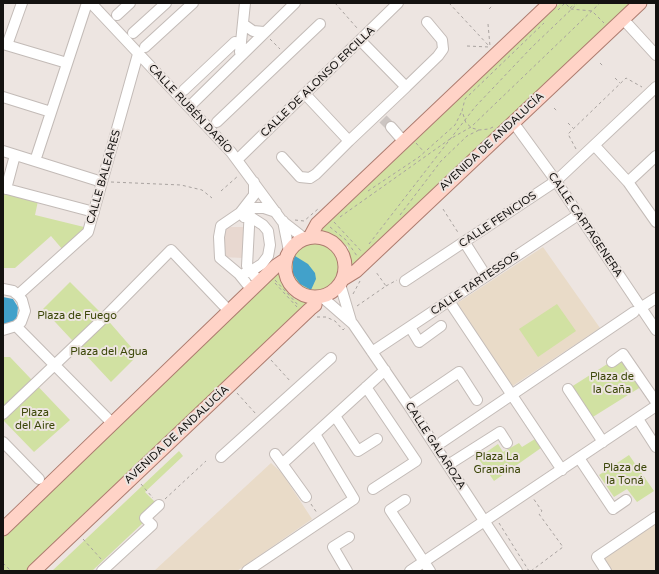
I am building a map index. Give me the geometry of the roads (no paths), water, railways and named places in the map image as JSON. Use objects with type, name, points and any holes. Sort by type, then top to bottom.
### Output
[{"type":"main road","name":"AVENIDA DE ANDALUCÍA","points":[[342,282],[356,271],[640,3]]},
{"type":"main road","points":[[307,238],[319,218],[408,141],[549,6]]},
{"type":"main road","points":[[3,529],[112,422],[287,256],[296,244],[307,238],[319,237],[336,245],[345,261],[342,282],[332,292],[319,297],[302,295],[291,287],[285,274],[287,256]]},
{"type":"main road","name":"AVENIDA DE ANDALUCÍA","points":[[34,571],[315,305],[319,297]]},
{"type":"street","points":[[22,3],[5,44],[67,63]]},
{"type":"street","points":[[35,161],[87,3]]},
{"type":"street","name":"CALLE RUBÉN DARÍO","points":[[91,3],[142,51],[189,107],[237,160],[276,212],[307,238]]},
{"type":"street","points":[[117,15],[130,3]]},
{"type":"street","points":[[133,33],[166,3]]},
{"type":"street","points":[[142,51],[193,3]]},
{"type":"street","points":[[240,56],[245,3]]},
{"type":"street","points":[[189,107],[240,56],[267,35],[295,3]]},
{"type":"street","name":"CALLE DE ALONSO ERCILLA","points":[[237,160],[398,3]]},
{"type":"street","points":[[622,19],[656,55]]},
{"type":"street","points":[[282,157],[300,177],[310,178],[316,174],[349,141],[381,116],[406,87],[438,56],[443,49],[442,40],[427,22]]},
{"type":"street","points":[[243,24],[253,31],[267,35]]},
{"type":"street","points":[[217,122],[320,24]]},
{"type":"street","points":[[360,40],[406,87]]},
{"type":"street","points":[[184,90],[235,42]]},
{"type":"street","name":"CALLE BALEARES","points":[[18,295],[88,232],[106,182],[142,51]]},
{"type":"street","name":"CALLE FENICIOS","points":[[404,279],[556,181],[595,146],[651,88]]},
{"type":"street","points":[[305,94],[349,141]]},
{"type":"street","points":[[3,97],[51,112]]},
{"type":"street","name":"CALLE CARTAGENERA","points":[[513,122],[556,181],[656,330]]},
{"type":"street","points":[[391,127],[408,141]]},
{"type":"street","points":[[595,146],[628,182],[656,222]]},
{"type":"street","points":[[3,151],[106,182]]},
{"type":"street","points":[[15,155],[4,188],[94,212]]},
{"type":"street","points":[[628,182],[656,156]]},
{"type":"street","points":[[254,182],[254,195],[234,217],[221,226],[219,249],[220,258],[255,286]]},
{"type":"street","points":[[255,286],[251,271],[247,266],[250,208],[264,208],[276,212]]},
{"type":"street","name":"CALLE TARTESSOS","points":[[372,352],[578,215]]},
{"type":"street","points":[[234,217],[249,216],[258,221],[268,231],[270,245],[268,256],[262,264],[251,271],[239,274]]},
{"type":"street","points":[[288,221],[302,228],[308,228],[319,218]]},
{"type":"street","name":"CALLE RUBÉN DARÍO","points":[[287,256],[288,221]]},
{"type":"street","points":[[463,240],[486,276]]},
{"type":"street","points":[[3,414],[55,365],[171,250],[229,311]]},
{"type":"street","name":"CALLE GALAROZA","points":[[342,282],[352,323]]},
{"type":"street","points":[[3,289],[13,291],[18,295],[24,305],[21,322],[16,326],[3,330]]},
{"type":"street","name":"CALLE GALAROZA","points":[[319,297],[352,323],[448,464],[517,571]]},
{"type":"street","points":[[645,305],[656,298]]},
{"type":"street","points":[[449,301],[562,470]]},
{"type":"street","points":[[442,442],[634,312]]},
{"type":"street","points":[[16,326],[112,422]]},
{"type":"street","points":[[410,327],[419,342],[441,326]]},
{"type":"street","points":[[612,362],[623,354],[656,402]]},
{"type":"street","points":[[221,457],[331,358]]},
{"type":"street","points":[[282,464],[385,370]]},
{"type":"street","points":[[409,406],[459,372],[477,400]]},
{"type":"street","points":[[366,387],[416,461],[373,489]]},
{"type":"street","points":[[568,389],[603,442]]},
{"type":"street","points":[[410,571],[656,406]]},
{"type":"street","points":[[335,416],[358,451],[377,439]]},
{"type":"street","points":[[638,419],[656,447]]},
{"type":"street","points":[[448,464],[500,432],[507,443]]},
{"type":"street","points":[[247,571],[354,499],[315,434]]},
{"type":"street","points":[[3,442],[38,479]]},
{"type":"street","points":[[275,454],[306,497]]},
{"type":"street","points":[[579,458],[613,509],[626,500]]},
{"type":"street","points":[[405,500],[390,510],[430,571]]},
{"type":"street","points":[[105,568],[152,525],[145,518],[159,505]]},
{"type":"street","points":[[606,571],[597,558],[656,517]]},
{"type":"street","points":[[347,571],[333,547],[349,537]]},
{"type":"water","points":[[295,256],[308,264],[315,273],[316,279],[311,290],[300,284],[293,274],[293,261]]},
{"type":"water","points":[[3,297],[13,299],[18,307],[17,317],[14,321],[5,324],[3,324]]},
{"type":"tunnel","points":[[383,119],[391,127]]},
{"type":"park label","name":"Plaza de Fuego","points":[[77,316]]},
{"type":"park label","name":"Plaza del Agua","points":[[109,352]]},
{"type":"park label","name":"Plaza de la Caña","points":[[612,383]]},
{"type":"park label","name":"Plaza del Aire","points":[[35,419]]},
{"type":"park label","name":"Plaza La Granaina","points":[[497,463]]},
{"type":"park label","name":"Plaza de la Toná","points":[[625,474]]}]
